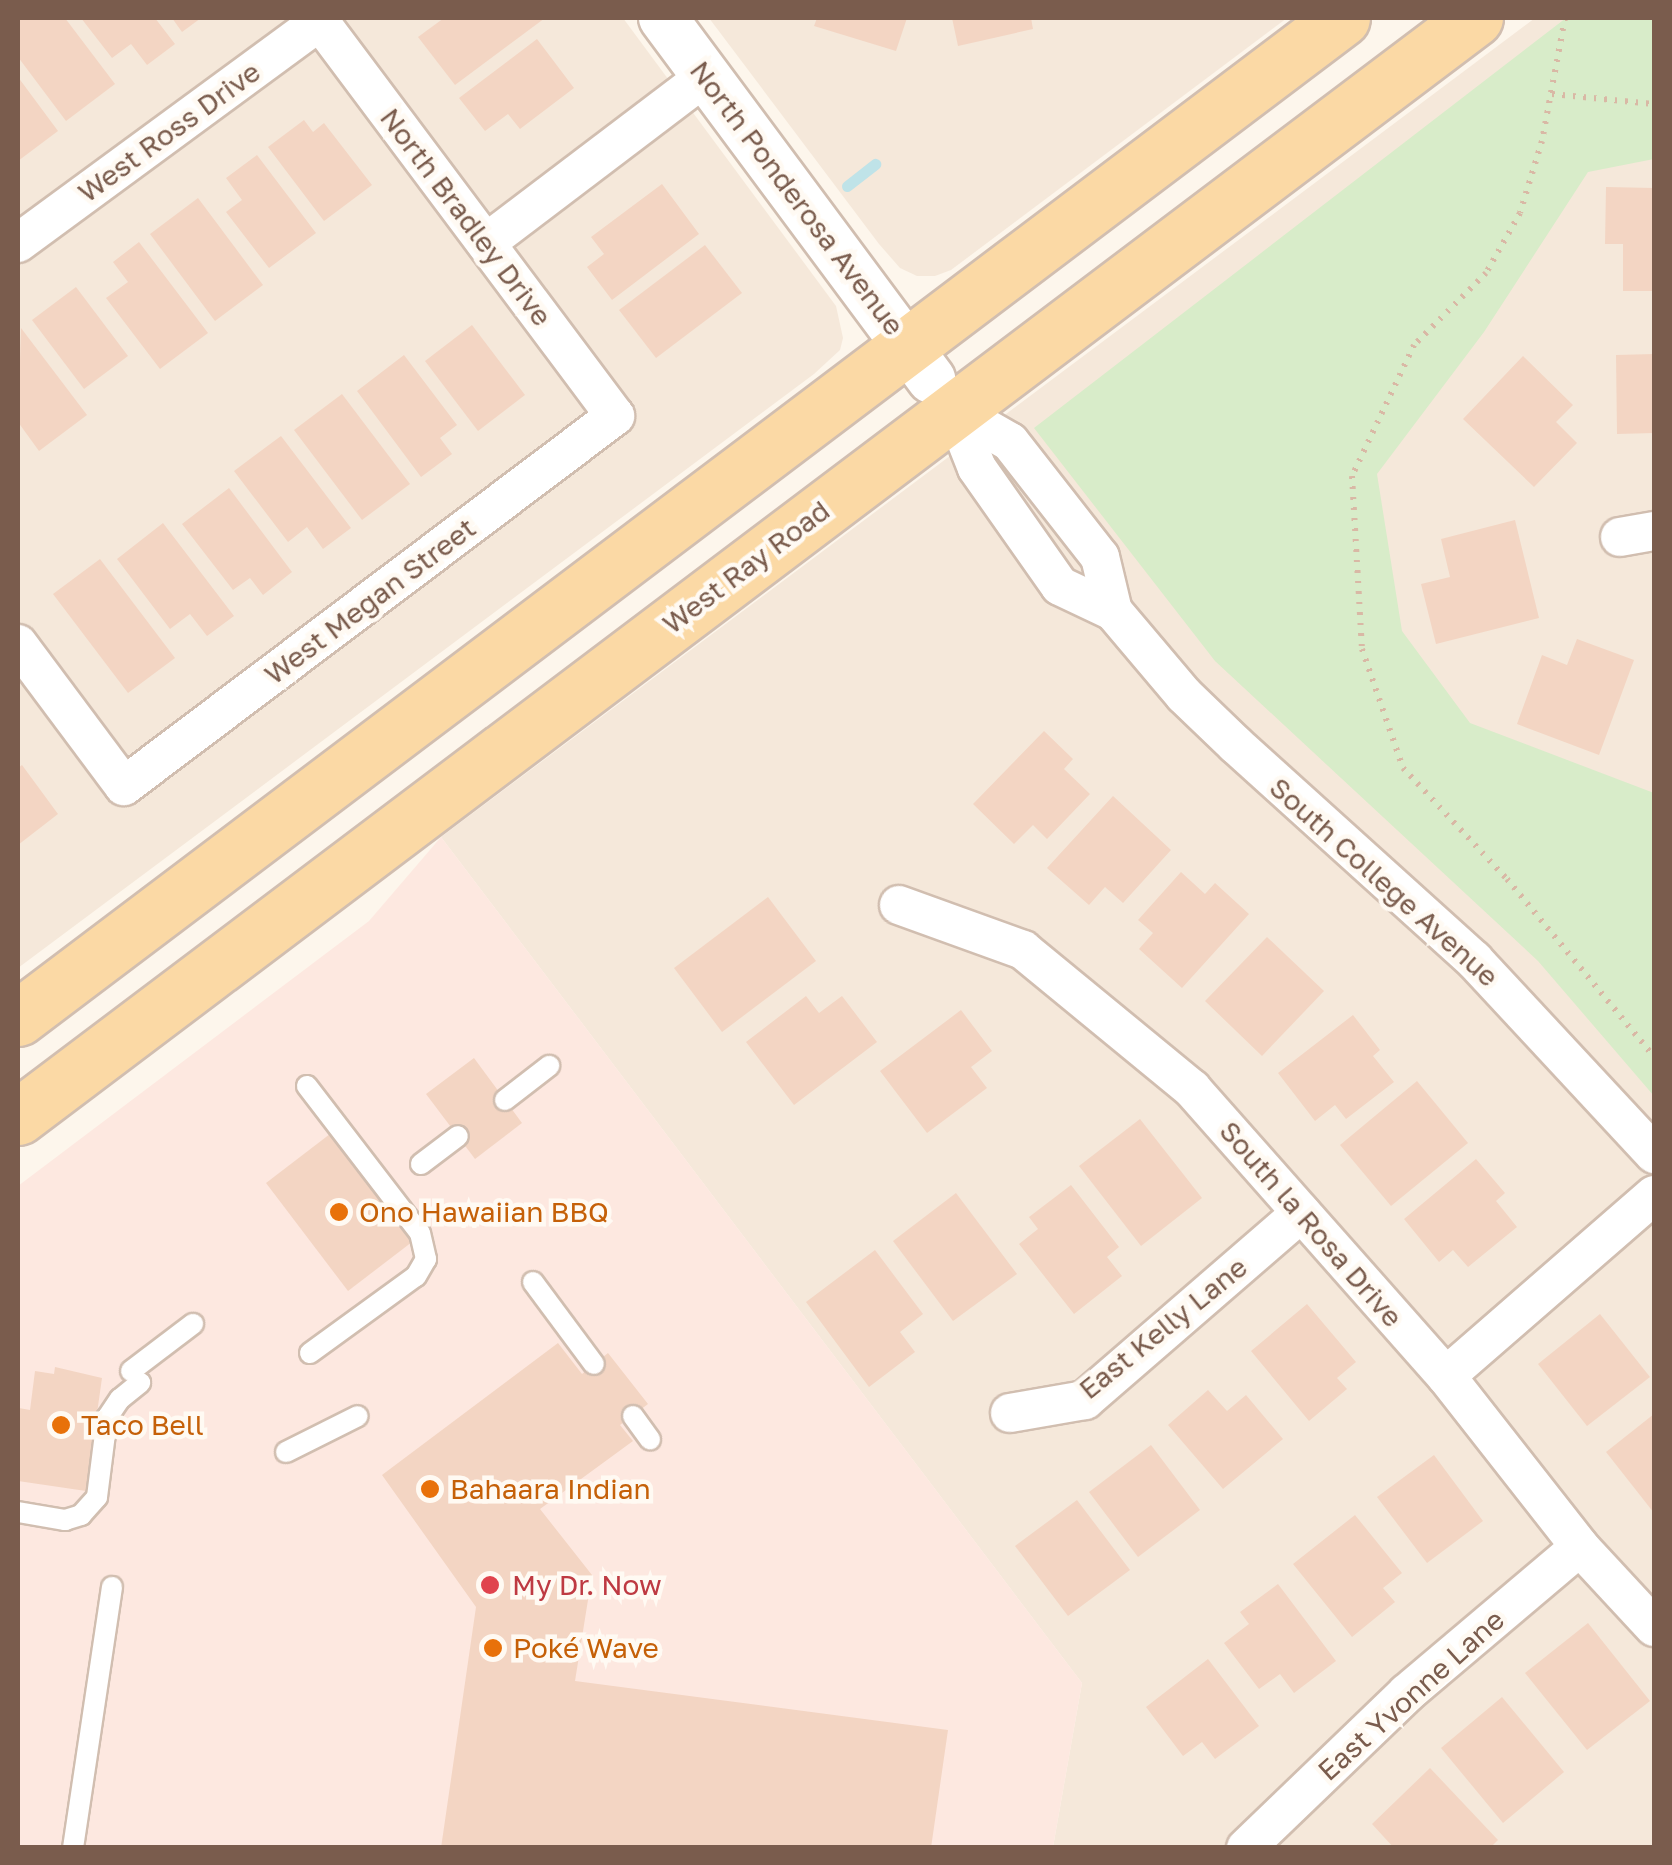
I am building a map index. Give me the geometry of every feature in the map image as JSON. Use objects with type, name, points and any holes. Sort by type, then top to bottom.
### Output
[{"type":"main road","name":"West Ray Road","points":[[23,1103],[931,378],[1342,18]]},
{"type":"main road","name":"West Ray Road","points":[[18,1018],[931,378],[1476,18]]},
{"type":"street","name":"North Ponderosa Avenue","points":[[664,18],[931,378]]},
{"type":"street","name":"North Bradley Drive","points":[[319,19],[615,416]]},
{"type":"street","name":"West Ross Drive","points":[[18,243],[319,19]]},
{"type":"street","points":[[486,242],[706,76]]},
{"type":"street","name":"South College Avenue","points":[[931,378],[1010,442],[1100,557],[1113,611],[1184,695],[1474,960],[1654,1154]]},
{"type":"street","name":"West Megan Street","points":[[18,644],[124,786],[615,416]]},
{"type":"street","name":"South la Rosa Drive","points":[[899,906],[1023,950],[1192,1089],[1446,1376],[1580,1546],[1654,1627]]},
{"type":"street","points":[[1446,1376],[1654,1195]]},
{"type":"street","name":"East Kelly Lane","points":[[1010,1413],[1085,1400],[1301,1212]]},
{"type":"street","name":"East Yvonne Lane","points":[[1246,1848],[1406,1693],[1580,1546]]},
{"type":"lane","points":[[505,1100],[550,1066]]},
{"type":"lane","points":[[307,1086],[420,1233],[426,1258],[416,1276],[310,1353]]},
{"type":"lane","points":[[421,1164],[458,1136]]},
{"type":"lane","points":[[533,1282],[594,1364]]},
{"type":"lane","points":[[18,1512],[65,1520],[82,1515],[97,1498],[107,1418],[136,1377],[193,1324]]},
{"type":"lane","points":[[286,1452],[358,1416]]},
{"type":"lane","points":[[632,1416],[650,1439]]},
{"type":"lane","points":[[73,1848],[112,1587]]},
{"type":"path","points":[[1565,18],[1552,94],[1520,213],[1486,274],[1414,345],[1352,476],[1362,649],[1402,768],[1506,879],[1654,1057]]},
{"type":"path","points":[[1552,94],[1654,104]]},
{"type":"shaded area","points":[[18,18],[623,18],[836,306],[843,338],[840,350],[814,374],[18,968]]},
{"type":"shaded area","points":[[709,18],[1287,18],[951,270],[935,276],[917,276],[900,268],[879,244]]},
{"type":"shaded area","points":[[1535,18],[1654,18],[1654,1847],[1053,1847],[1082,1683],[441,837]]},
{"type":"shaded area","points":[[441,837],[1082,1683],[1053,1847],[18,1848],[18,1186],[369,921]]},
{"type":"green space","points":[[1566,18],[1654,18],[1654,159],[1588,172],[1484,332],[1377,474],[1402,631],[1470,723],[1654,793],[1654,1096],[1538,961],[1215,661],[1034,428]]},
{"type":"building","points":[[18,18],[65,18],[115,84],[66,121],[18,57]]},
{"type":"building","points":[[81,18],[155,18],[175,44],[147,65],[131,44],[112,58]]},
{"type":"building","points":[[172,18],[201,18],[182,32]]},
{"type":"building","points":[[444,18],[545,18],[455,85],[418,37]]},
{"type":"building","points":[[817,18],[907,18],[896,51],[814,26]]},
{"type":"building","points":[[952,18],[1031,18],[1033,29],[958,46]]},
{"type":"building","points":[[537,39],[574,88],[520,129],[508,114],[485,131],[459,98]]},
{"type":"building","points":[[18,77],[58,131],[18,161]]},
{"type":"building","points":[[304,120],[313,132],[324,123],[372,185],[324,221],[268,147]]},
{"type":"building","points":[[257,155],[316,233],[269,268],[226,212],[242,200],[226,178]]},
{"type":"building","points":[[662,184],[699,234],[612,300],[587,267],[604,254],[591,237]]},
{"type":"building","points":[[1606,187],[1654,188],[1654,291],[1623,291],[1623,244],[1605,244]]},
{"type":"building","points":[[198,198],[263,285],[215,321],[150,234]]},
{"type":"building","points":[[139,242],[208,333],[160,369],[106,298],[128,282],[113,262]]},
{"type":"building","points":[[705,245],[742,293],[656,358],[619,310]]},
{"type":"building","points":[[76,287],[128,356],[84,389],[32,320]]},
{"type":"building","points":[[472,325],[525,395],[478,431],[425,361]]},
{"type":"building","points":[[21,328],[87,415],[39,451],[18,422]]},
{"type":"building","points":[[1654,354],[1654,433],[1617,434],[1616,355]]},
{"type":"building","points":[[404,355],[457,425],[440,438],[452,454],[421,477],[357,391]]},
{"type":"building","points":[[1523,356],[1573,405],[1556,422],[1577,443],[1534,487],[1463,419]]},
{"type":"building","points":[[342,394],[410,484],[362,520],[294,430]]},
{"type":"building","points":[[281,436],[351,528],[323,549],[307,527],[288,542],[234,471]]},
{"type":"building","points":[[229,488],[292,572],[263,595],[250,578],[233,590],[182,524]]},
{"type":"building","points":[[1515,520],[1539,618],[1436,644],[1421,584],[1450,577],[1441,539]]},
{"type":"building","points":[[163,523],[234,616],[207,636],[190,614],[170,629],[117,559]]},
{"type":"building","points":[[100,559],[175,658],[128,693],[53,594]]},
{"type":"building","points":[[1577,639],[1634,660],[1599,755],[1517,724],[1542,655],[1567,665]]},
{"type":"building","points":[[1044,731],[1073,759],[1064,769],[1090,794],[1047,839],[1033,825],[1014,844],[973,804]]},
{"type":"building","points":[[22,765],[58,814],[18,845],[18,768]]},
{"type":"building","points":[[1113,796],[1171,850],[1123,903],[1105,887],[1089,905],[1047,868]]},
{"type":"building","points":[[1181,872],[1205,894],[1215,883],[1249,914],[1182,988],[1139,949],[1153,933],[1138,920]]},
{"type":"building","points":[[768,897],[816,961],[722,1032],[674,968]]},
{"type":"building","points":[[1267,937],[1324,991],[1262,1056],[1205,1001]]},
{"type":"building","points":[[806,996],[819,1013],[842,996],[877,1042],[794,1105],[746,1042]]},
{"type":"building","points":[[961,1010],[992,1051],[971,1067],[987,1088],[927,1133],[880,1071]]},
{"type":"building","points":[[1353,1015],[1380,1050],[1373,1056],[1394,1082],[1346,1119],[1335,1105],[1315,1121],[1278,1073]]},
{"type":"building","points":[[474,1058],[522,1123],[475,1159],[426,1094]]},
{"type":"building","points":[[1417,1081],[1468,1143],[1391,1206],[1340,1145]]},
{"type":"building","points":[[1140,1119],[1202,1198],[1141,1246],[1079,1166]]},
{"type":"building","name":"Ono Hawaiian BBQ","points":[[330,1134],[412,1242],[348,1291],[266,1183]]},
{"type":"building","points":[[1476,1159],[1505,1193],[1496,1201],[1517,1227],[1468,1267],[1453,1250],[1439,1262],[1404,1219]]},
{"type":"building","points":[[1071,1185],[1119,1247],[1107,1257],[1122,1276],[1074,1314],[1019,1244],[1038,1229],[1029,1217]]},
{"type":"building","points":[[956,1193],[1017,1274],[953,1321],[893,1241]]},
{"type":"building","points":[[875,1250],[923,1314],[900,1332],[915,1352],[869,1387],[806,1302]]},
{"type":"building","points":[[1307,1304],[1356,1362],[1337,1378],[1347,1389],[1309,1421],[1251,1351]]},
{"type":"building","points":[[1600,1314],[1650,1377],[1587,1426],[1538,1364]]},
{"type":"building","points":[[558,1343],[582,1374],[608,1353],[648,1404],[620,1425],[633,1441],[540,1509],[592,1575],[575,1681],[948,1730],[931,1848],[441,1848],[476,1607],[382,1475]]},
{"type":"building","points":[[55,1367],[102,1378],[86,1491],[18,1481],[19,1408],[30,1410],[35,1371],[54,1374]]},
{"type":"building","points":[[1208,1390],[1227,1411],[1246,1395],[1283,1439],[1223,1489],[1168,1425]]},
{"type":"building","points":[[1654,1414],[1654,1513],[1606,1452]]},
{"type":"building","points":[[1151,1445],[1200,1510],[1138,1557],[1089,1492]]},
{"type":"building","points":[[1434,1455],[1483,1521],[1427,1563],[1377,1497]]},
{"type":"building","points":[[1077,1500],[1130,1570],[1068,1616],[1015,1546]]},
{"type":"building","points":[[1355,1515],[1402,1573],[1383,1588],[1395,1602],[1352,1637],[1293,1564]]},
{"type":"building","points":[[1278,1584],[1336,1661],[1294,1693],[1280,1674],[1259,1689],[1224,1643],[1249,1624],[1240,1612]]},
{"type":"building","points":[[1588,1623],[1650,1701],[1587,1750],[1525,1673]]},
{"type":"building","points":[[1208,1659],[1259,1726],[1215,1759],[1202,1742],[1183,1756],[1146,1707]]},
{"type":"building","points":[[1502,1697],[1564,1772],[1503,1823],[1441,1748]]},
{"type":"building","points":[[1430,1768],[1498,1840],[1490,1848],[1394,1848],[1372,1824]]},
{"type":"waterway","points":[[847,186],[875,164]]},
{"type":"place","name":"Ono Hawaiian BBQ","points":[[339,1212]]},
{"type":"place","name":"Taco Bell","points":[[61,1425]]},
{"type":"place","name":"Bahaara Indian","points":[[430,1489]]},
{"type":"place","name":"My Dr. Now","points":[[490,1585]]},
{"type":"place","name":"Poké Wave","points":[[493,1648]]}]
